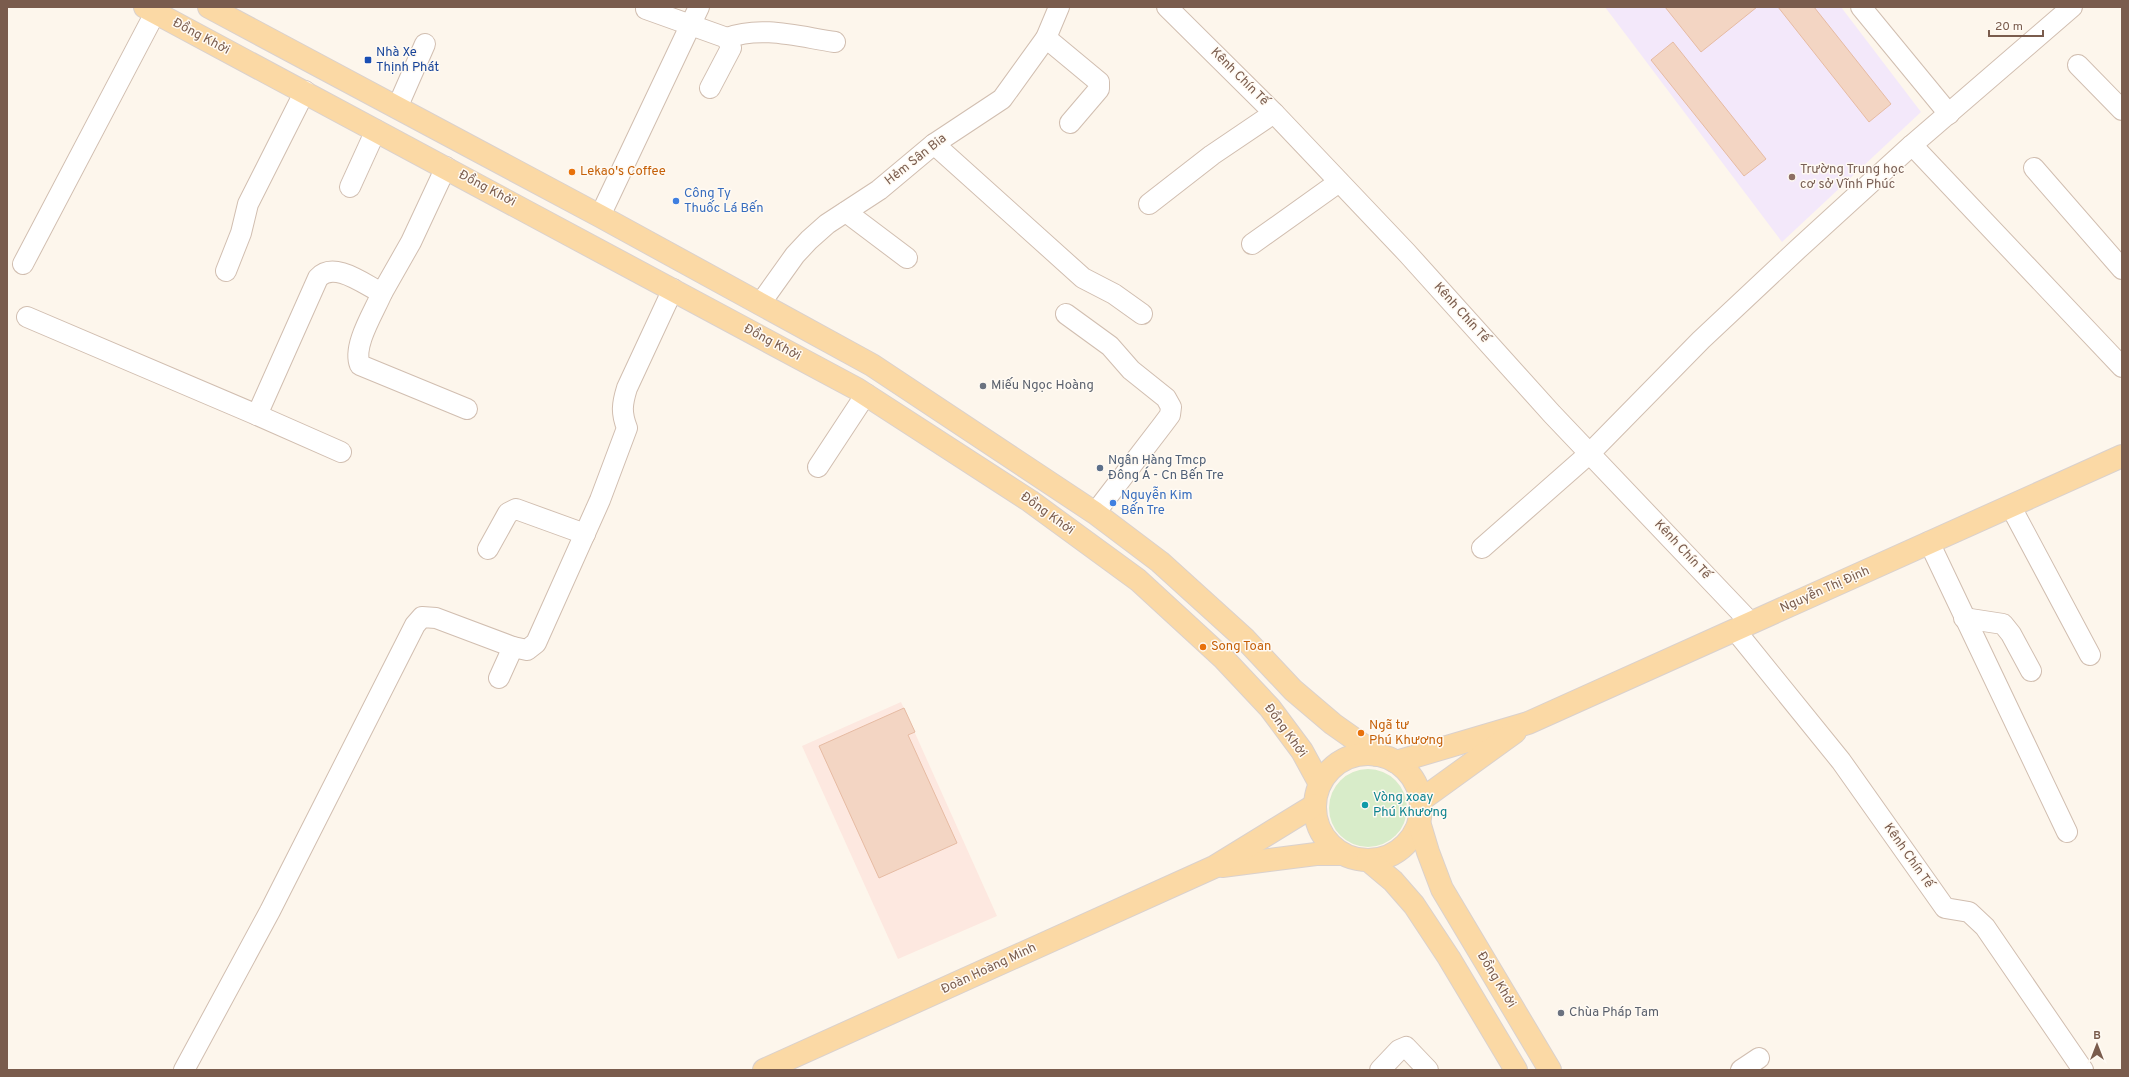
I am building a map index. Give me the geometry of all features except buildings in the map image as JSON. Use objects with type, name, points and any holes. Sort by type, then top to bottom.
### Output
[{"type":"main road","name":"Đồng Khởi","points":[[209,7],[600,216],[872,365],[1095,512],[1160,562],[1245,639],[1293,690],[1333,724],[1386,759]]},
{"type":"main road","name":"Đồng Khởi","points":[[150,10],[305,91],[862,391],[1030,501],[1138,580],[1224,659],[1270,708],[1302,751],[1320,784]]},
{"type":"main road","points":[[376,130],[393,106]]},
{"type":"main road","points":[[862,391],[872,365]]},
{"type":"main road","name":"Nguyễn Thị Định","points":[[1386,759],[1528,723],[2122,456]]},
{"type":"main road","points":[[1224,659],[1245,639]]},
{"type":"main road","name":"Nguyễn Thị Định","points":[[1421,800],[1528,723]]},
{"type":"main road","points":[[1363,754],[1386,759],[1408,772],[1416,786],[1421,800],[1419,822],[1413,835],[1405,845],[1394,853],[1381,859],[1368,860],[1344,854],[1331,846],[1322,834],[1316,819],[1315,805],[1320,784],[1328,773],[1338,764],[1350,758],[1363,754]]},
{"type":"main road","name":"Đoàn Hoàng Minh","points":[[764,1070],[1214,868],[1315,805]]},
{"type":"main road","name":"Đồng Khởi","points":[[1419,822],[1428,852],[1442,888],[1550,1070]]},
{"type":"main road","name":"Đoàn Hoàng Minh","points":[[1214,868],[1316,854],[1344,854]]},
{"type":"main road","points":[[1368,860],[1393,881],[1414,905],[1449,958],[1516,1070]]},
{"type":"street","points":[[647,7],[646,9],[696,15],[727,38],[731,48],[710,88]]},
{"type":"street","name":"Hẻm Sân Bia","points":[[760,304],[794,255],[809,240],[846,212],[879,190],[934,144],[1002,99],[1046,38],[1059,7]]},
{"type":"street","name":"Kênh Chín Tế","points":[[1167,7],[1274,113],[1339,182],[1590,453],[1743,626],[1945,908],[1969,912],[1985,927],[2083,1070]]},
{"type":"street","points":[[1861,7],[1949,114]]},
{"type":"street","points":[[1482,548],[1590,453],[1701,340],[1798,249],[1912,145],[2072,7]]},
{"type":"street","points":[[23,264],[150,10]]},
{"type":"street","points":[[600,216],[696,15]]},
{"type":"street","points":[[727,38],[740,33],[759,32],[835,42]]},
{"type":"street","points":[[1046,38],[1099,82],[1099,89],[1070,122]]},
{"type":"street","points":[[393,106],[425,44]]},
{"type":"street","points":[[2078,65],[2122,110]]},
{"type":"street","points":[[226,270],[241,234],[248,204],[305,91]]},
{"type":"street","points":[[1149,204],[1212,155],[1274,113]]},
{"type":"street","points":[[350,188],[376,130]]},
{"type":"street","points":[[934,144],[1083,278],[1114,294],[1142,314]]},
{"type":"street","points":[[1912,145],[2122,367]]},
{"type":"street","points":[[446,167],[411,242],[382,293],[358,347],[357,358],[360,365],[467,409]]},
{"type":"street","points":[[2034,168],[2122,269]]},
{"type":"street","points":[[1252,244],[1339,182]]},
{"type":"street","points":[[846,212],[907,258]]},
{"type":"street","points":[[257,415],[318,278],[323,272],[330,270],[340,272],[382,293]]},
{"type":"street","points":[[184,1070],[270,911],[415,625],[422,617],[436,618],[513,647],[527,650],[536,643],[600,500],[626,428],[622,416],[622,406],[626,388],[673,290]]},
{"type":"street","points":[[1066,314],[1110,346],[1131,370],[1166,398],[1171,407],[1170,415],[1095,512]]},
{"type":"street","points":[[27,317],[341,452]]},
{"type":"street","points":[[818,467],[862,391]]},
{"type":"street","points":[[2010,507],[2090,655]]},
{"type":"street","points":[[488,549],[508,512],[516,509],[585,534]]},
{"type":"street","points":[[1929,542],[2067,832]]},
{"type":"street","points":[[1964,618],[2003,624],[2011,634],[2031,672]]},
{"type":"street","points":[[499,678],[513,647]]},
{"type":"street","points":[[1380,1070],[1399,1050],[1406,1047],[1428,1070]]},
{"type":"street","points":[[1741,1070],[1759,1058]]},
{"type":"shaded area","name":"Trường Trung học cơ sở Vĩnh Phúc","points":[[1605,7],[1841,7],[1921,112],[1782,242]]},
{"type":"shaded area","points":[[901,702],[997,916],[898,959],[802,746]]},
{"type":"green space","points":[[1360,769],[1376,769],[1390,775],[1401,786],[1407,800],[1407,816],[1401,830],[1390,841],[1376,847],[1360,847],[1346,841],[1335,830],[1329,816],[1329,800],[1335,786],[1346,775]]},
{"type":"place","name":"Nhà Xe Thịnh Phát","points":[[368,60]]},
{"type":"place","name":"Lekao's Coffee","points":[[572,172]]},
{"type":"place","name":"Trường Trung học cơ sở Vĩnh Phúc","points":[[1792,177]]},
{"type":"place","name":"Công Ty Thuốc Lá Bến","points":[[676,201]]},
{"type":"place","name":"Miếu Ngọc Hoàng","points":[[983,386]]},
{"type":"place","name":"Ngân Hàng Tmcp Đông Á - Cn Bến Tre","points":[[1100,468]]},
{"type":"place","name":"Nguyễn Kim Bến Tre","points":[[1113,503]]},
{"type":"place","name":"Song Toan","points":[[1203,647]]},
{"type":"place","name":"Ngã tư Phú Khương","points":[[1361,733]]},
{"type":"place","name":"Vòng xoay Phú Khương","points":[[1365,805]]},
{"type":"place","name":"Chùa Pháp Tam","points":[[1561,1013]]}]
